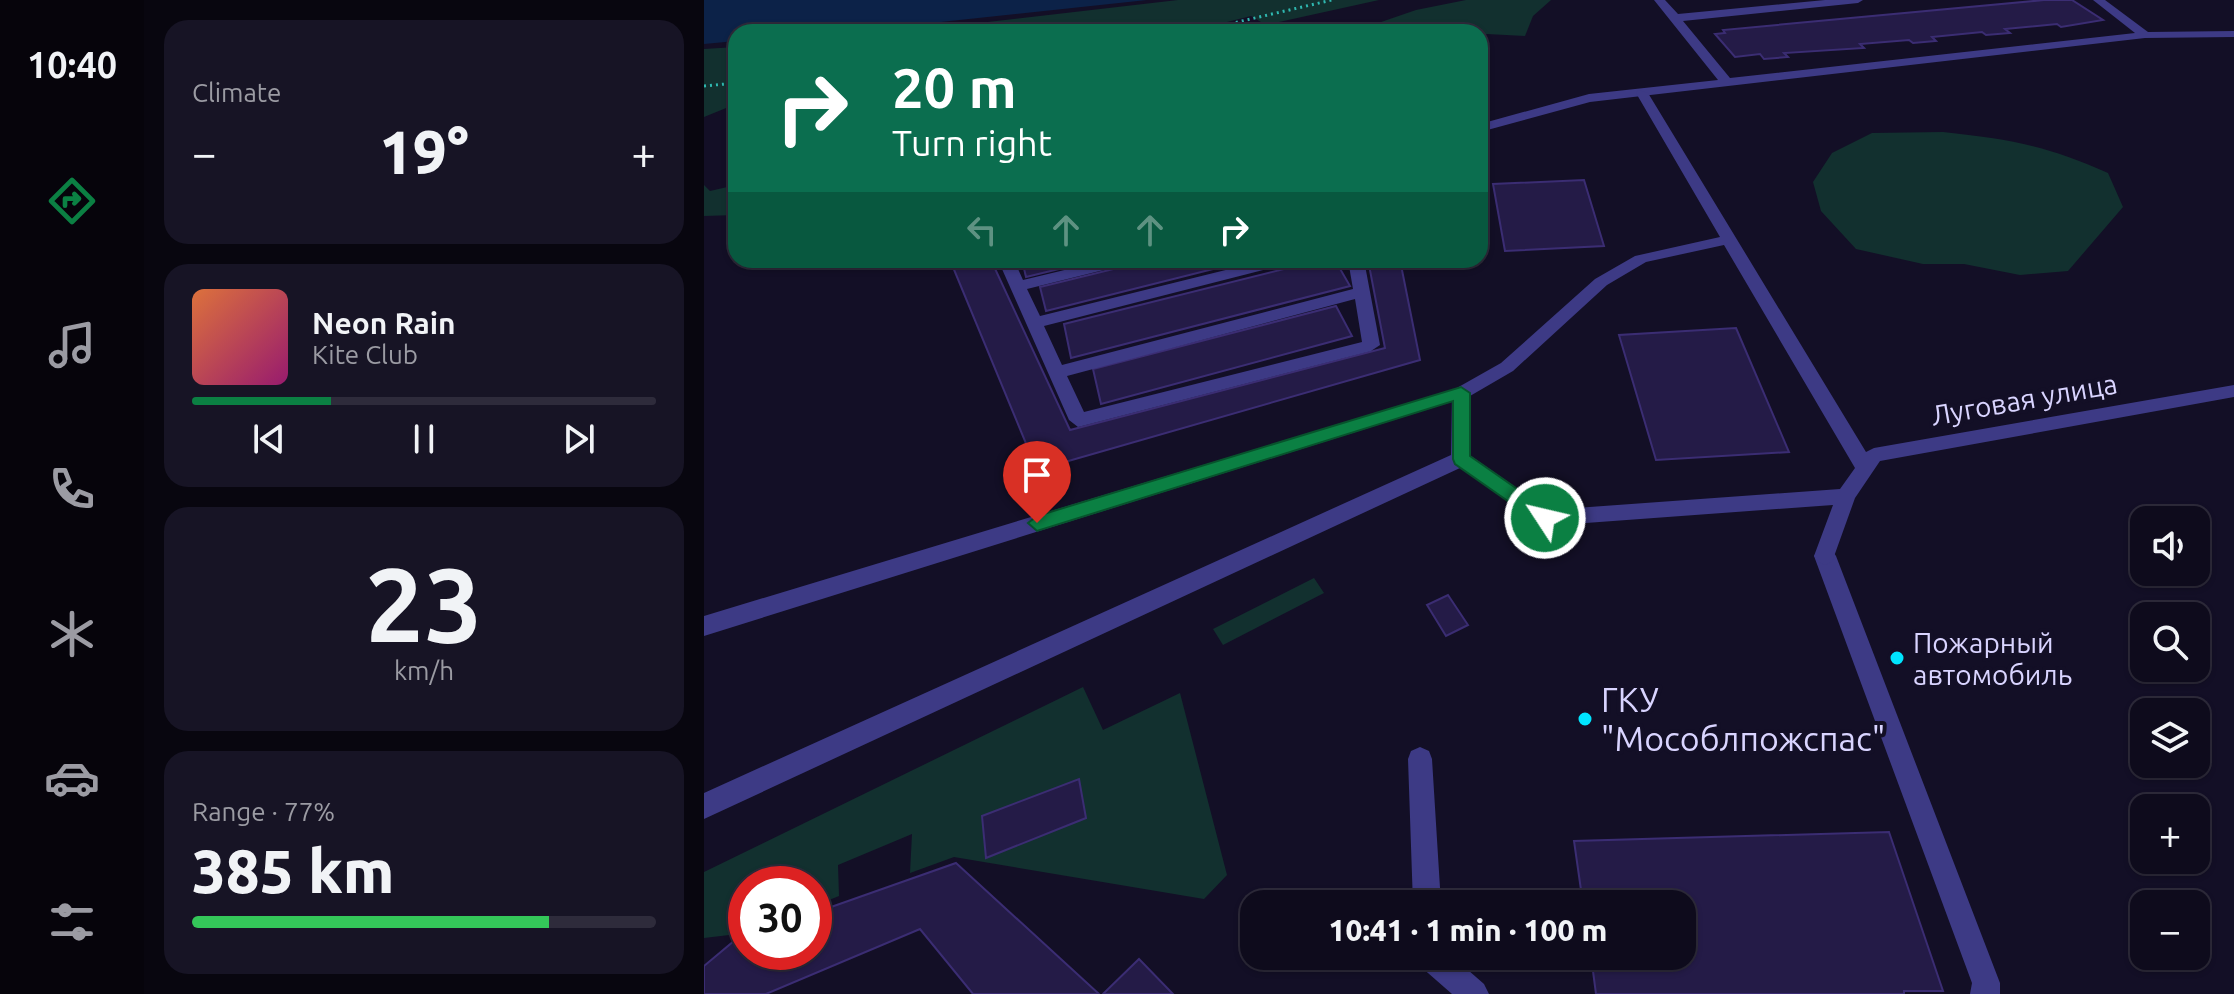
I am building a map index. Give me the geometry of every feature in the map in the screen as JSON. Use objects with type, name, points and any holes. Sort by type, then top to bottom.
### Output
[{"type":"street","points":[[1659,0],[1728,84]]},
{"type":"street","points":[[1675,18],[1858,0]]},
{"type":"street","points":[[2098,0],[2145,35]]},
{"type":"street","points":[[1488,126],[1589,98],[2145,35],[2234,34]]},
{"type":"street","points":[[1642,93],[1865,468]]},
{"type":"street","points":[[704,626],[1461,393],[1507,367],[1601,282],[1641,259],[1729,239]]},
{"type":"street","points":[[1010,268],[1078,420],[1371,345],[1358,268]]},
{"type":"street","points":[[1018,286],[1093,268]]},
{"type":"street","points":[[1034,323],[1253,268]]},
{"type":"street","points":[[1059,372],[1362,292]]},
{"type":"street","name":"Луговая улица","points":[[1985,994],[1986,983],[1825,556],[1846,496],[1874,455],[2234,391]]},
{"type":"street","points":[[1461,393],[1461,459]]},
{"type":"street","points":[[1461,459],[1545,518],[1846,496]]},
{"type":"street","points":[[704,806],[1461,459]]},
{"type":"street","points":[[1420,759],[1426,890]]},
{"type":"street","points":[[1446,970],[1474,994]]},
{"type":"path","points":[[1229,24],[1332,0]]},
{"type":"path","points":[[704,86],[728,84]]},
{"type":"green space","points":[[1178,0],[1379,0],[1271,24],[1251,16],[1219,24],[970,24]]},
{"type":"green space","points":[[1466,0],[1551,0],[1533,16],[1525,36],[1488,34],[1488,24],[1375,24],[1416,10]]},
{"type":"green space","points":[[728,48],[728,107],[704,117],[704,49]]},
{"type":"green space","points":[[1943,132],[2028,145],[2108,173],[2123,207],[2068,271],[2020,275],[1964,264],[1923,264],[1856,249],[1821,211],[1813,182],[1832,153],[1872,133]]},
{"type":"green space","points":[[704,185],[710,191],[728,187],[728,215],[704,216]]},
{"type":"green space","points":[[1314,578],[1324,593],[1223,645],[1213,629]]},
{"type":"green space","points":[[1083,687],[1103,730],[1180,693],[1227,875],[1204,899],[954,857],[910,873],[912,834],[838,865],[839,896],[832,899],[832,866],[728,866],[728,935],[704,938],[704,872]]},
{"type":"water","points":[[704,0],[1147,0],[922,24],[728,24],[728,42],[704,44]]},
{"type":"building","points":[[2072,0],[2103,20],[2061,27],[2057,24],[2005,29],[2010,33],[1986,35],[1982,32],[1932,37],[1936,41],[1860,44],[1864,48],[1784,53],[1788,57],[1764,59],[1760,54],[1735,57],[1715,34],[1725,33],[1723,30]]},
{"type":"building","points":[[1584,180],[1604,246],[1505,251],[1493,184]]},
{"type":"building","points":[[953,268],[995,268],[1070,430],[1385,348],[1370,268],[1402,268],[1420,360],[1037,470]]},
{"type":"building","points":[[1024,268],[1063,268],[1026,277]]},
{"type":"building","points":[[1117,268],[1217,268],[1046,311],[1040,287]]},
{"type":"building","points":[[1288,268],[1340,268],[1350,286],[1071,358],[1064,324]]},
{"type":"building","points":[[1336,306],[1352,336],[1101,404],[1093,369]]},
{"type":"building","points":[[1736,328],[1789,452],[1656,460],[1619,335]]},
{"type":"building","points":[[1448,595],[1468,625],[1446,636],[1427,605]]},
{"type":"building","points":[[1079,779],[1086,818],[986,858],[982,816]]},
{"type":"building","points":[[1889,832],[1943,991],[1904,991],[1904,994],[1596,994],[1593,970],[1696,970],[1696,890],[1581,890],[1574,841]]},
{"type":"building","points":[[956,863],[1099,994],[973,994],[920,929],[832,966],[832,907]]},
{"type":"building","points":[[728,946],[728,970],[823,970],[766,994],[704,994],[704,966]]},
{"type":"building","points":[[1139,959],[1173,994],[1103,994]]},
{"type":"place","name":"Пожарный автомобиль","points":[[1897,658]]},
{"type":"place","name":"ГКУ \"Мособлпожспас\"","points":[[1585,719]]},
{"type":"route","points":[[1037,523],[1461,393],[1461,459],[1545,518]]}]
